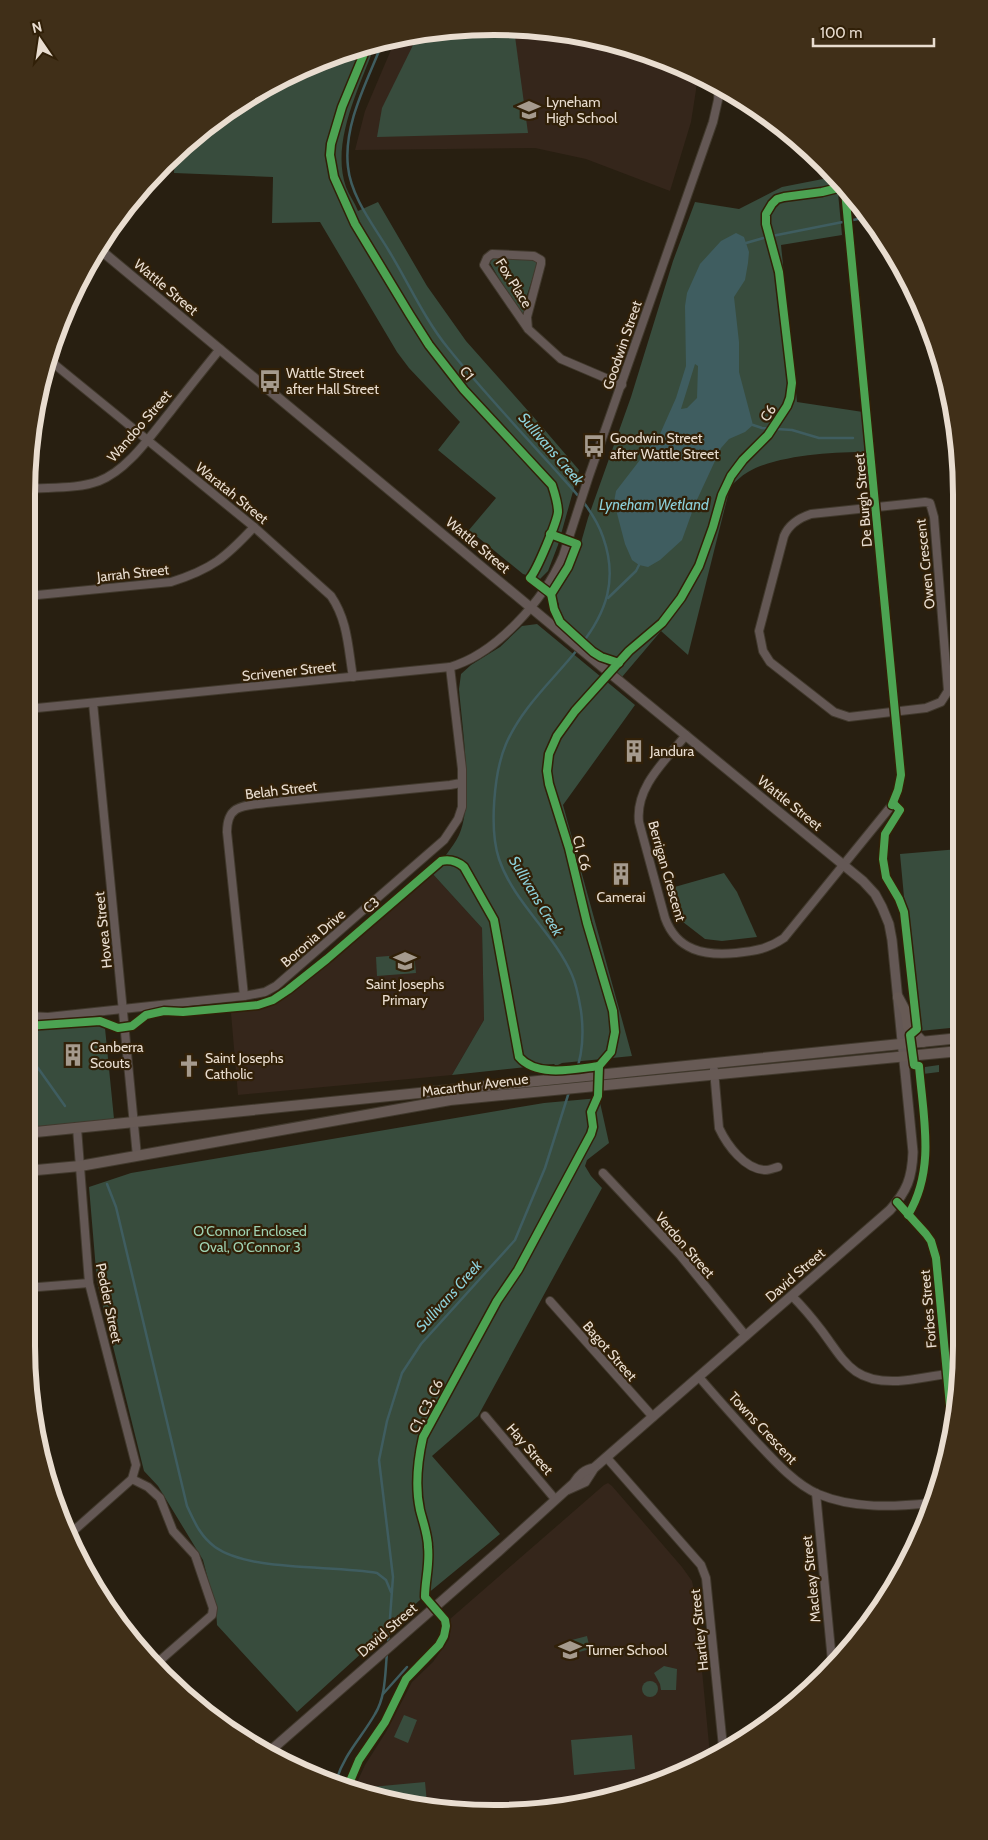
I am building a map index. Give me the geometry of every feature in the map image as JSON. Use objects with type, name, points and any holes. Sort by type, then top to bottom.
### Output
[{"type":"main road","points":[[898,996],[906,1012],[908,1026],[923,1042]]},
{"type":"main road","name":"Macarthur Avenue","points":[[904,1051],[923,1042],[953,1039]]},
{"type":"main road","name":"Macarthur Avenue","points":[[35,1132],[584,1075],[713,1068],[904,1051],[953,1051]]},
{"type":"main road","name":"Macarthur Avenue","points":[[35,1170],[80,1166],[450,1100],[579,1087],[713,1068]]},
{"type":"main road","points":[[448,1089],[450,1100]]},
{"type":"street","name":"Goodwin Street","points":[[531,606],[558,567],[713,122],[718,93]]},
{"type":"street","name":"De Burgh Street","points":[[844,865],[892,805],[901,775],[846,200]]},
{"type":"street","name":"Wattle Street","points":[[103,252],[863,881],[875,894],[889,924],[904,1051]]},
{"type":"street","name":"Fox Place","points":[[528,328],[527,317],[541,260],[534,256],[492,254],[487,258],[484,265],[528,328],[561,359],[622,385]]},
{"type":"street","name":"Wandoo Street","points":[[35,488],[83,485],[112,475],[147,440],[220,349]]},
{"type":"street","name":"Waratah Street","points":[[54,364],[254,527],[319,583],[334,601],[345,622],[353,677]]},
{"type":"street","name":"Owen Crescent","points":[[930,503],[934,517],[948,691],[941,702],[934,706],[850,717],[834,712],[770,662],[763,651],[760,625],[786,530],[798,519],[811,514],[876,506],[930,503]]},
{"type":"street","name":"Jarrah Street","points":[[35,595],[171,582],[212,566],[232,551],[254,527]]},
{"type":"street","name":"Scrivener Street","points":[[35,708],[450,667],[461,664],[494,645],[519,621],[531,606]]},
{"type":"street","name":"Boronia Drive","points":[[35,1016],[48,1017],[244,996],[265,992],[276,986],[444,840],[460,814],[462,769],[450,667]]},
{"type":"street","name":"Hovea Street","points":[[93,703],[137,1156]]},
{"type":"street","name":"Berrigan Crescent","points":[[686,735],[653,776],[642,793],[638,813],[665,918],[668,928],[675,938],[696,950],[715,955],[760,951],[774,945],[784,938],[844,865]]},
{"type":"street","name":"Belah Street","points":[[244,996],[227,832],[228,818],[231,812],[243,806],[266,803],[461,783]]},
{"type":"street","name":"David Street","points":[[273,1749],[499,1551],[567,1490],[579,1474],[594,1468],[606,1458],[890,1210],[907,1186],[912,1171],[904,1051]]},
{"type":"street","points":[[713,1068],[719,1128],[723,1136],[747,1165],[765,1170],[778,1167]]},
{"type":"street","name":"Pedder Street","points":[[77,1128],[89,1283],[136,1465],[132,1479]]},
{"type":"street","name":"Verdon Street","points":[[603,1173],[680,1255],[746,1336]]},
{"type":"street","name":"Forbes Street","points":[[897,1202],[926,1234],[934,1250],[950,1401]]},
{"type":"street","points":[[35,1287],[89,1283]]},
{"type":"street","points":[[792,1296],[822,1330],[848,1367],[860,1374],[869,1378],[897,1381],[947,1374]]},
{"type":"street","name":"Bagot Street","points":[[550,1301],[653,1418]]},
{"type":"street","name":"Towns Crescent","points":[[699,1378],[784,1471],[816,1493],[844,1502],[871,1506],[925,1503]]},
{"type":"street","name":"Hay Street","points":[[485,1416],[555,1499]]},
{"type":"street","name":"Hartley Street","points":[[606,1458],[701,1564],[704,1571],[709,1594],[723,1745]]},
{"type":"street","points":[[74,1531],[132,1479],[148,1487],[160,1498],[173,1530],[195,1555],[213,1608],[212,1615],[160,1661]]},
{"type":"street","name":"Macleay Street","points":[[816,1493],[832,1657]]},
{"type":"shaded area","name":"Lyneham High School","points":[[464,36],[524,36],[584,44],[642,59],[697,82],[691,122],[670,191],[586,159],[535,148],[355,150],[365,111],[392,47],[434,39]]},
{"type":"shaded area","name":"Saint Josephs Primary","points":[[431,872],[482,928],[484,1020],[452,1075],[238,1095],[231,1013],[268,1006],[290,993]]},
{"type":"shaded area","name":"Turner School","points":[[608,1483],[612,1486],[692,1581],[710,1751],[642,1781],[584,1796],[524,1804],[464,1804],[434,1801],[404,1796],[356,1784],[412,1682],[433,1662],[449,1639],[450,1619]]},
{"type":"green space","points":[[464,36],[515,36],[528,133],[377,137],[382,108],[414,42]]},
{"type":"green space","points":[[372,52],[349,113],[345,132],[342,169],[347,190],[358,211],[378,202],[427,286],[466,341],[579,470],[558,545],[548,571],[540,579],[523,574],[469,530],[496,498],[438,450],[460,422],[409,368],[397,352],[320,222],[272,223],[273,177],[174,173],[174,164],[191,149],[239,112],[265,96],[318,70],[346,59]]},
{"type":"green space","points":[[827,178],[838,190],[842,235],[781,245],[797,402],[863,412],[867,452],[789,458],[760,466],[736,481],[730,487],[688,655],[661,631],[622,677],[564,621],[558,609],[559,605],[555,593],[566,580],[580,546],[631,397],[673,261],[695,202],[739,209],[782,187]]},
{"type":"green space","points":[[523,256],[537,260],[526,298],[524,319],[490,263],[494,257]]},
{"type":"green space","points":[[537,624],[635,705],[563,805],[632,1056],[562,1063],[556,1066],[554,1064],[452,1075],[484,1020],[482,928],[431,872],[443,859],[459,835],[466,804],[466,764],[459,689],[461,674],[471,665],[500,647],[522,626]]},
{"type":"green space","points":[[953,850],[953,1028],[920,1031],[916,1026],[900,854]]},
{"type":"green space","points":[[724,873],[737,892],[757,937],[722,941],[705,939],[683,922],[677,911],[671,888]]},
{"type":"green space","points":[[414,954],[416,973],[377,976],[376,957]]},
{"type":"green space","points":[[104,1018],[114,1119],[35,1127],[35,1022]]},
{"type":"green space","points":[[939,1065],[939,1072],[923,1074],[925,1067]]},
{"type":"green space","name":"O'Connor Enclosed Oval, O'Connor 3","points":[[599,1098],[609,1143],[587,1160],[585,1166],[602,1188],[478,1416],[432,1456],[500,1534],[421,1599],[297,1712],[217,1625],[216,1610],[203,1560],[158,1486],[144,1471],[97,1282],[89,1187],[131,1173],[544,1103]]},
{"type":"green space","points":[[587,1636],[590,1649],[572,1654],[565,1649],[564,1642]]},
{"type":"green space","points":[[664,1666],[677,1669],[676,1690],[661,1690],[654,1673]]},
{"type":"green space","points":[[650,1681],[656,1683],[658,1689],[656,1695],[650,1697],[644,1695],[642,1689],[644,1683]]},
{"type":"green space","points":[[404,1715],[417,1720],[408,1743],[394,1737]]},
{"type":"green space","points":[[632,1735],[635,1769],[574,1775],[571,1740]]},
{"type":"green space","points":[[425,1782],[427,1800],[404,1796],[369,1787]]},
{"type":"water","name":"Lyneham Wetland","points":[[736,233],[744,237],[749,252],[745,280],[734,297],[739,342],[739,372],[753,425],[745,432],[729,439],[721,448],[695,504],[682,540],[660,560],[648,567],[639,565],[632,560],[625,544],[614,502],[616,491],[660,434],[676,398],[686,366],[685,306],[687,293],[700,264],[721,241]],"holes":[[[695,364],[698,366],[697,398],[687,408],[681,409]]]},
{"type":"waterway","name":"Sullivans Creek","points":[[379,50],[358,103],[349,135],[347,151],[350,178],[364,211],[440,337],[485,392],[580,498],[599,526],[610,567],[607,594],[597,621],[580,646]]},
{"type":"waterway","points":[[746,243],[861,218]]},
{"type":"waterway","points":[[753,425],[762,428],[792,430],[819,438],[853,438]]},
{"type":"waterway","points":[[608,598],[636,571],[639,565]]},
{"type":"waterway","name":"Sullivans Creek","points":[[575,1075],[580,1059],[583,1035],[578,993],[572,975],[555,945],[514,890],[506,875],[496,847],[494,801],[502,756],[506,744],[520,718],[538,694],[577,650]]},
{"type":"waterway","points":[[35,1065],[65,1106]]},
{"type":"waterway","name":"Sullivans Creek","points":[[388,1645],[393,1577],[379,1460],[387,1421],[402,1373],[421,1344],[515,1240],[545,1168],[569,1092]]},
{"type":"waterway","points":[[107,1184],[116,1207],[187,1506],[201,1533],[215,1547],[230,1555],[249,1560],[270,1564],[377,1573],[386,1580],[391,1592]]},
{"type":"waterway","name":"Sullivans Creek","points":[[337,1777],[348,1754],[379,1707],[384,1684],[387,1653]]},
{"type":"waterway","points":[[383,1694],[407,1667]]},
{"type":"cycle path","name":"C1","points":[[364,54],[342,107],[331,144],[330,155],[334,177],[355,224],[429,345],[464,390],[552,485],[557,505],[557,517],[542,556],[530,578],[551,594]]},
{"type":"cycle path","name":"C6","points":[[599,1066],[611,1052],[615,1032],[613,1011],[587,923],[569,848],[549,784],[547,771],[549,754],[557,736],[575,711],[629,651],[662,623],[681,598],[699,566],[722,495],[731,476],[743,460],[768,435],[787,406],[792,383],[779,272],[766,224],[766,214],[777,199],[837,188]]},
{"type":"cycle path","points":[[846,200],[901,775],[892,805]]},
{"type":"cycle path","points":[[550,534],[577,544],[568,567],[551,594],[554,609],[560,622],[593,652],[619,663]]},
{"type":"cycle path","points":[[893,803],[900,810],[885,834],[883,859],[886,877],[904,912],[917,1029],[910,1035],[914,1065],[919,1066],[925,1123],[925,1161],[922,1179],[917,1197],[908,1215]]},
{"type":"cycle path","name":"C3","points":[[35,1025],[100,1021],[118,1028],[132,1026],[146,1015],[164,1011],[183,1012],[258,1005],[273,1000],[327,959],[441,861],[450,860],[464,867],[494,920],[519,1057],[527,1064],[546,1070],[568,1070],[599,1066]]},
{"type":"cycle path","name":"C1, C3, C6","points":[[350,1782],[359,1760],[385,1722],[406,1679],[439,1645],[444,1636],[445,1620],[425,1597],[428,1542],[418,1501],[417,1483],[423,1437],[497,1301],[518,1270],[591,1134],[593,1127],[591,1112],[598,1096],[599,1066]]},
{"type":"cycle path","points":[[897,1202],[931,1241],[936,1258],[950,1401]]},
{"type":"place","name":"Lyneham High School","points":[[529,110]]},
{"type":"place","name":"Wattle Street after Hall Street","points":[[270,381]]},
{"type":"place","name":"Goodwin Street after Wattle Street","points":[[594,446]]},
{"type":"place","name":"Jandura","points":[[634,751]]},
{"type":"place","name":"Camerai","points":[[621,874]]},
{"type":"place","name":"Saint Josephs Primary","points":[[405,961]]},
{"type":"place","name":"Canberra Scouts","points":[[73,1055]]},
{"type":"place","name":"Saint Josephs Catholic","points":[[189,1066]]},
{"type":"place","name":"Turner School","points":[[570,1650]]}]
